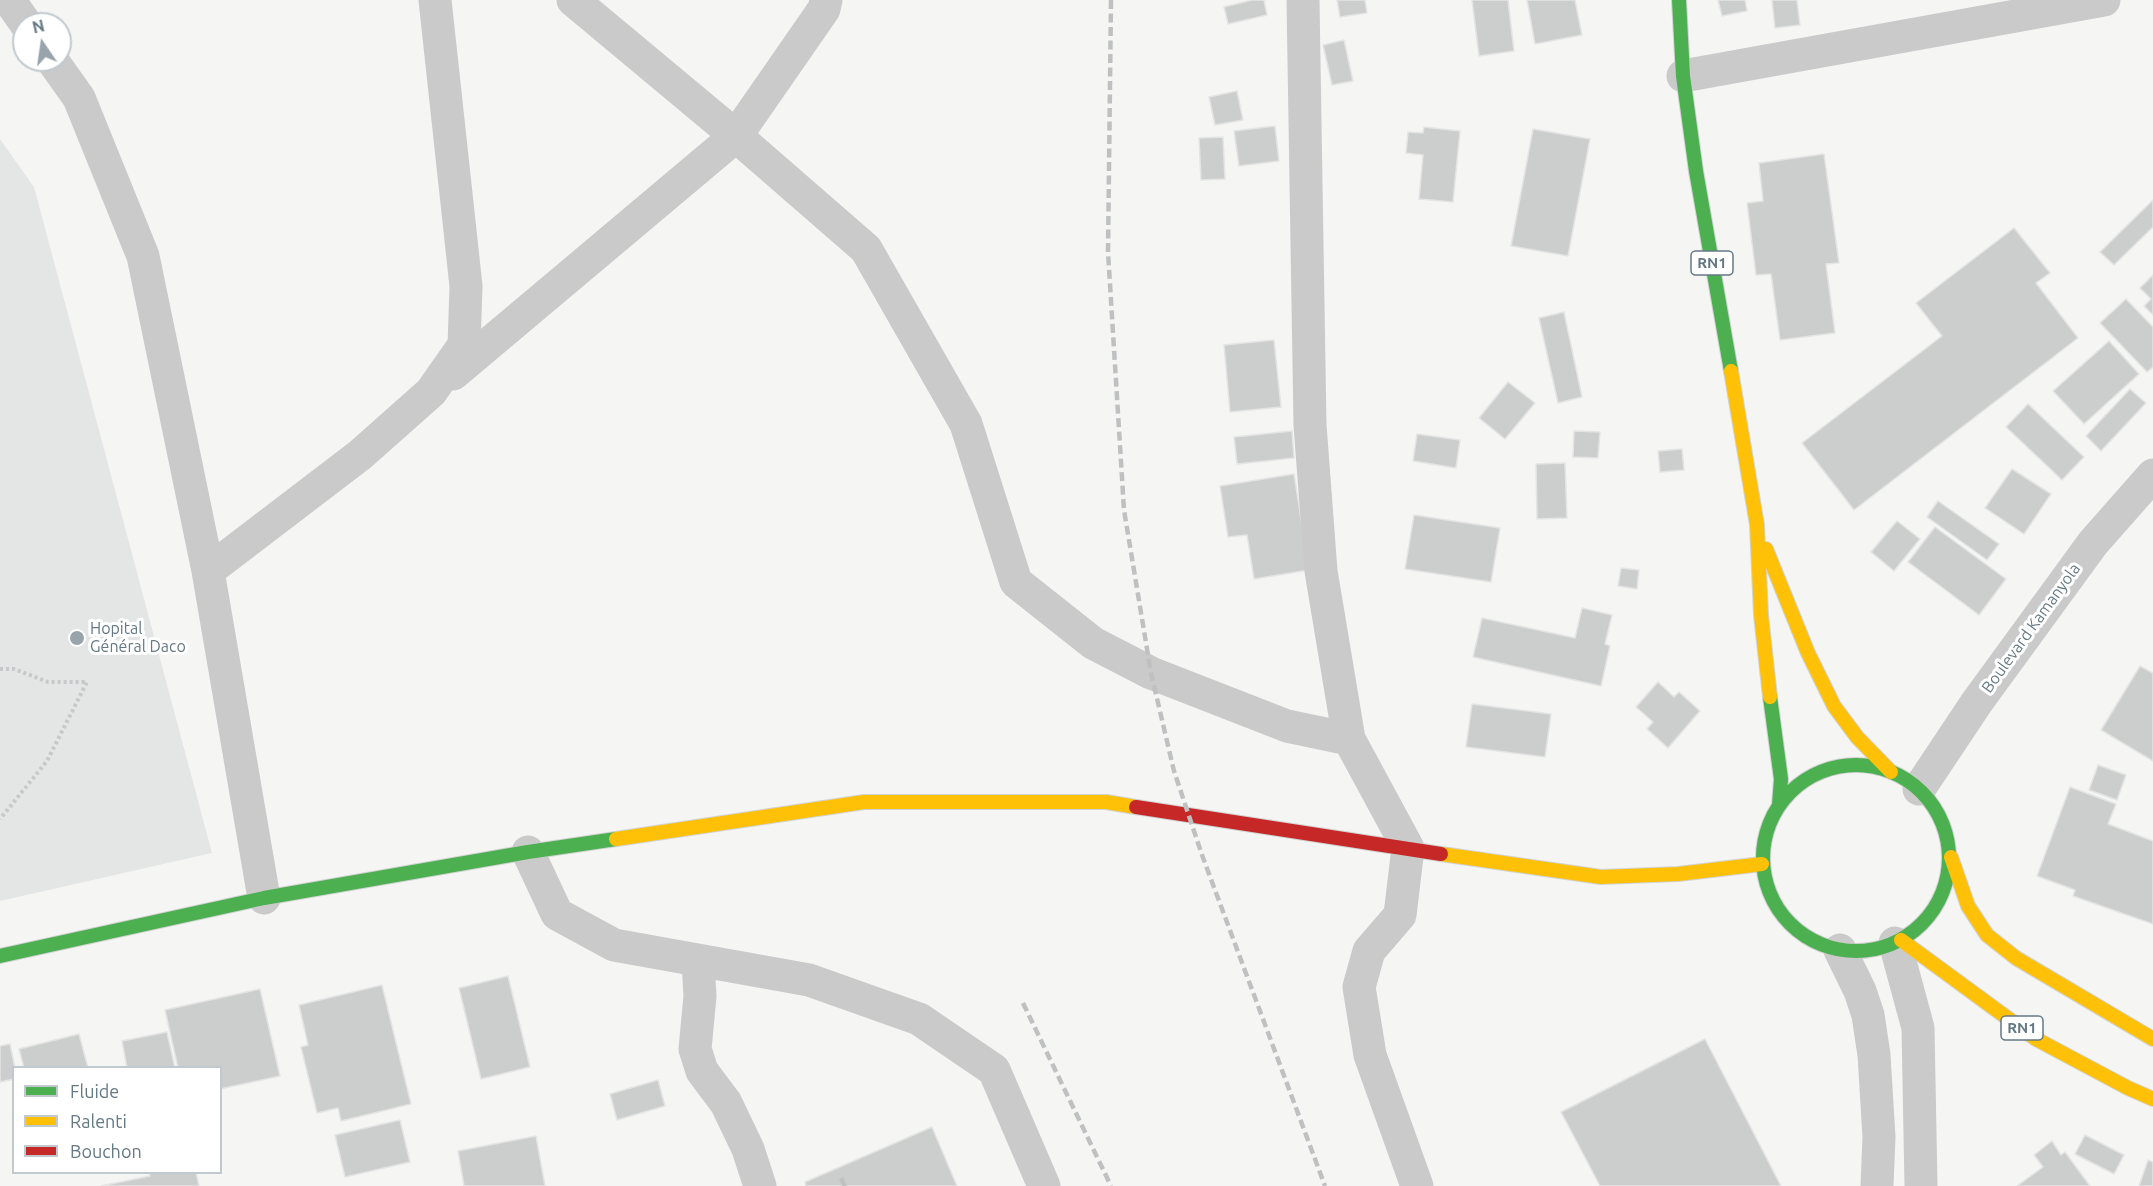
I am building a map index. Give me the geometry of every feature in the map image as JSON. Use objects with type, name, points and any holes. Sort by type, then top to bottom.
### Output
[{"type":"main road","name":"RN1","points":[[1679,0],[1683,76],[1696,171],[1757,525],[1761,615],[1781,779],[1779,805]]},
{"type":"main road","name":"RN1","points":[[1757,525],[1808,653],[1834,706],[1857,737],[1891,772]]},
{"type":"main road","points":[[1850,765],[1871,766],[1891,772],[1918,789],[1931,802],[1941,818],[1947,835],[1949,853],[1948,873],[1942,894],[1932,912],[1918,927],[1898,942],[1858,952],[1819,945],[1786,921],[1765,885],[1762,864],[1763,843],[1769,823],[1779,805],[1793,789],[1810,777],[1829,769],[1850,765]]},
{"type":"main road","points":[[0,956],[264,898],[528,852],[864,802],[1106,802],[1601,877],[1678,874],[1762,864]]},
{"type":"main road","points":[[1949,853],[1968,906],[1988,935],[2016,958],[2153,1039]]},
{"type":"main road","name":"RN1","points":[[1898,942],[2036,1039],[2153,1099]]},
{"type":"street","points":[[431,392],[464,345],[466,286],[435,0]]},
{"type":"street","points":[[573,0],[736,136],[866,249],[966,424],[1016,582],[1093,643],[1151,673],[1287,726],[1349,739]]},
{"type":"street","points":[[208,571],[360,455],[431,392],[736,136],[824,9],[826,0]]},
{"type":"street","points":[[1303,0],[1310,425],[1321,571],[1349,739],[1408,848],[1400,915],[1369,951],[1359,987],[1370,1055],[1417,1186]]},
{"type":"street","points":[[1683,76],[2104,0]]},
{"type":"street","points":[[61,72],[80,98],[143,256],[208,571],[264,898]]},
{"type":"street","name":"Boulevard Kamanyola","points":[[1918,789],[1977,702],[2093,543],[2153,475]]},
{"type":"street","points":[[528,852],[557,914],[614,945],[698,962],[808,980],[919,1019],[994,1070],[1044,1186]]},
{"type":"street","points":[[1898,942],[1918,1028],[1921,1186]]},
{"type":"street","points":[[1840,950],[1863,999],[1875,1055],[1879,1137],[1877,1186]]},
{"type":"street","points":[[698,962],[700,996],[695,1049],[702,1071],[726,1103],[748,1149],[760,1186]]},
{"type":"path","points":[[0,669],[14,669],[48,682],[87,682],[47,760],[0,819]]},
{"type":"shaded area","name":"Hopital Général Daco","points":[[0,139],[34,187],[212,853],[0,901]]},
{"type":"building","points":[[1252,0],[1264,0],[1267,15],[1228,24],[1224,7]]},
{"type":"building","points":[[1337,0],[1365,0],[1367,13],[1340,17]]},
{"type":"building","points":[[1472,0],[1508,0],[1514,51],[1479,56]]},
{"type":"building","points":[[1527,0],[1575,0],[1582,35],[1535,44]]},
{"type":"building","points":[[1718,0],[1745,0],[1747,11],[1722,16]]},
{"type":"building","points":[[1772,0],[1797,0],[1800,25],[1775,28]]},
{"type":"building","points":[[1344,40],[1353,81],[1332,85],[1323,45]]},
{"type":"building","points":[[1237,91],[1243,120],[1215,125],[1209,97]]},
{"type":"building","points":[[1275,126],[1279,161],[1239,166],[1234,131]]},
{"type":"building","points":[[1424,127],[1460,131],[1453,202],[1419,199],[1423,155],[1406,153],[1408,132],[1423,133]]},
{"type":"building","points":[[1533,129],[1590,139],[1568,256],[1511,246]]},
{"type":"building","points":[[1223,137],[1225,179],[1201,180],[1199,138]]},
{"type":"building","points":[[1824,154],[1839,263],[1826,264],[1835,333],[1780,340],[1771,274],[1756,275],[1747,203],[1763,201],[1759,163]]},
{"type":"building","points":[[2153,200],[2153,227],[2114,265],[2100,252]]},
{"type":"building","points":[[2014,228],[2050,273],[2036,283],[2078,338],[1854,510],[1802,443],[1942,336],[1916,303]]},
{"type":"building","points":[[2153,275],[2153,315],[2144,306],[2151,299],[2140,288]]},
{"type":"building","points":[[2126,299],[2153,327],[2153,367],[2147,372],[2100,323]]},
{"type":"building","points":[[1564,312],[1582,397],[1558,403],[1539,318]]},
{"type":"building","points":[[1274,340],[1281,407],[1230,412],[1224,345]]},
{"type":"building","points":[[2109,341],[2139,374],[2084,424],[2053,391]]},
{"type":"building","points":[[1508,382],[1535,403],[1505,439],[1479,418]]},
{"type":"building","points":[[2130,389],[2146,403],[2101,451],[2086,436]]},
{"type":"building","points":[[2028,404],[2084,457],[2062,480],[2006,427]]},
{"type":"building","points":[[1292,431],[1294,458],[1237,464],[1234,437]]},
{"type":"building","points":[[1574,431],[1600,432],[1598,458],[1573,457]]},
{"type":"building","points":[[1417,434],[1460,440],[1456,468],[1413,461]]},
{"type":"building","points":[[1682,449],[1684,470],[1660,472],[1658,451]]},
{"type":"building","points":[[1565,463],[1567,518],[1537,519],[1536,464]]},
{"type":"building","points":[[2012,469],[2051,494],[2024,534],[1985,508]]},
{"type":"building","points":[[1294,474],[1309,570],[1254,579],[1247,535],[1228,537],[1220,486]]},
{"type":"building","points":[[1938,501],[1999,544],[1987,560],[1927,517]]},
{"type":"building","points":[[1414,515],[1500,528],[1491,582],[1405,569]]},
{"type":"building","points":[[1897,521],[1920,539],[1894,571],[1871,552]]},
{"type":"building","points":[[1935,527],[2006,579],[1979,615],[1908,562]]},
{"type":"building","points":[[1621,568],[1639,570],[1637,589],[1618,586]]},
{"type":"building","points":[[1582,608],[1612,615],[1605,644],[1610,646],[1601,686],[1473,657],[1482,618],[1575,638]]},
{"type":"building","points":[[2140,666],[2153,673],[2153,761],[2101,730]]},
{"type":"building","points":[[1658,682],[1674,697],[1679,692],[1700,711],[1668,748],[1647,729],[1653,722],[1636,707]]},
{"type":"building","points":[[1472,704],[1551,714],[1545,757],[1466,747]]},
{"type":"building","points":[[2098,765],[2126,775],[2117,800],[2089,790]]},
{"type":"building","points":[[2070,787],[2116,804],[2108,824],[2153,841],[2153,924],[2073,896],[2075,890],[2037,876]]},
{"type":"building","points":[[508,976],[530,1067],[481,1079],[459,988]]},
{"type":"building","points":[[382,985],[411,1104],[341,1121],[338,1108],[317,1113],[301,1047],[308,1045],[299,1005]]},
{"type":"building","points":[[260,989],[280,1076],[222,1089],[222,1066],[178,1066],[165,1010]]},
{"type":"building","points":[[167,1032],[175,1066],[127,1066],[122,1041]]},
{"type":"building","points":[[79,1034],[87,1066],[23,1066],[19,1049]]},
{"type":"building","points":[[1705,1039],[1781,1186],[1600,1186],[1561,1112]]},
{"type":"building","points":[[10,1044],[15,1066],[12,1066],[12,1079],[0,1082],[0,1046]]},
{"type":"building","points":[[658,1080],[665,1106],[617,1120],[610,1094]]},
{"type":"building","points":[[400,1120],[410,1162],[345,1177],[335,1135]]},
{"type":"building","points":[[932,1127],[957,1186],[806,1186],[805,1182]]},
{"type":"building","points":[[2085,1135],[2124,1155],[2114,1174],[2075,1154]]},
{"type":"building","points":[[536,1136],[545,1186],[464,1186],[458,1151]]},
{"type":"building","points":[[2052,1141],[2061,1155],[2065,1152],[2090,1186],[2017,1186],[2043,1167],[2034,1155]]},
{"type":"building","points":[[2148,1160],[2153,1162],[2153,1186],[2139,1186]]},
{"type":"building","points":[[150,1174],[196,1174],[199,1186],[101,1186],[150,1176]]},
{"type":"railway","points":[[1111,0],[1108,252],[1124,510],[1151,673],[1174,771],[1202,855],[1325,1186]]},
{"type":"railway","points":[[1023,1003],[1111,1186]]},
{"type":"railway","points":[[841,1178],[845,1186]]},
{"type":"traffic: fast","points":[[1679,0],[1683,76],[1696,171],[1731,371]]},
{"type":"traffic: fast","points":[[1770,697],[1781,779],[1779,805]]},
{"type":"traffic: fast","points":[[1856,765],[1892,772],[1908,780],[1922,792],[1934,806],[1942,822],[1949,858],[1942,894],[1934,910],[1922,924],[1908,936],[1892,944],[1856,951],[1820,944],[1804,936],[1790,924],[1778,910],[1770,894],[1763,858],[1770,822],[1778,806],[1790,792],[1804,780],[1820,772],[1856,765]]},
{"type":"traffic: fast","points":[[0,956],[264,898],[616,839]]},
{"type":"traffic: slow","points":[[1731,371],[1757,525],[1761,615],[1770,697]]},
{"type":"traffic: slow","points":[[1766,549],[1808,653],[1834,706],[1857,737],[1891,772]]},
{"type":"traffic: slow","points":[[616,839],[864,802],[1106,802],[1136,807]]},
{"type":"traffic: slow","points":[[1441,854],[1601,877],[1678,874],[1762,864]]},
{"type":"traffic: slow","points":[[1951,857],[1968,906],[1987,935],[2016,958],[2153,1039]]},
{"type":"traffic: slow","points":[[1901,940],[2036,1039],[2153,1099]]},
{"type":"traffic: jam","points":[[1136,807],[1441,854]]},
{"type":"place","name":"Hopital Général Daco","points":[[77,638]]}]
